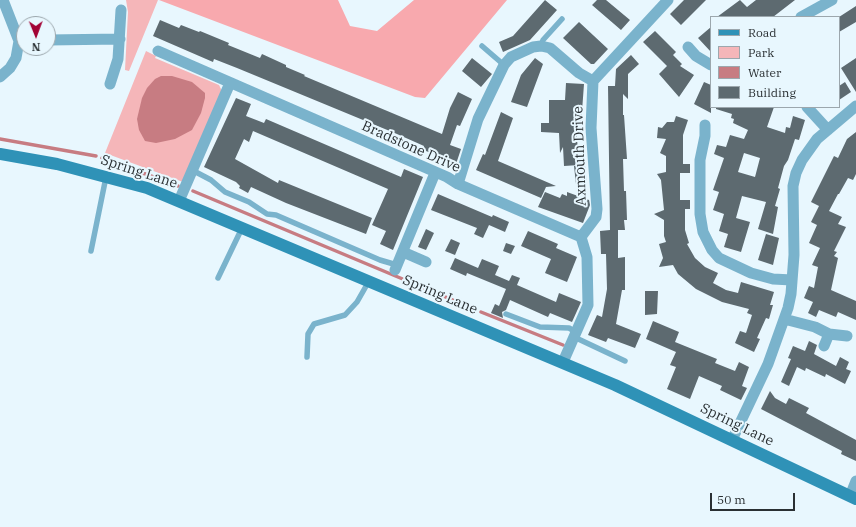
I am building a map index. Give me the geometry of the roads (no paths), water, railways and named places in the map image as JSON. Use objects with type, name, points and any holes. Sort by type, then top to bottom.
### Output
[{"type":"street","points":[[3,0],[16,27]]},
{"type":"street","points":[[458,184],[478,119],[504,65],[511,57],[533,47],[541,46],[550,48],[579,73],[593,82],[668,0]]},
{"type":"street","points":[[803,16],[832,0]]},
{"type":"street","points":[[110,84],[118,59],[121,10]]},
{"type":"street","points":[[56,40],[120,39]]},
{"type":"street","points":[[688,47],[696,56],[710,64]]},
{"type":"street","name":"Bradstone Drive","points":[[158,51],[581,237]]},
{"type":"street","points":[[0,77],[10,68],[17,56]]},
{"type":"street","name":"Axmouth Drive","points":[[581,237],[596,217],[597,209],[591,128],[593,82]]},
{"type":"street","points":[[179,201],[230,83]]},
{"type":"street","points":[[732,440],[768,364],[791,294],[793,186],[796,173],[802,160],[813,145],[856,106]]},
{"type":"street","points":[[808,108],[828,130]]},
{"type":"street","points":[[716,138],[705,130],[700,160],[700,214],[703,232],[712,250],[719,258],[752,273],[773,279],[792,280]]},
{"type":"street","name":"Spring Lane","points":[[0,154],[56,164],[147,188],[563,362],[647,399],[853,497]]},
{"type":"street","points":[[396,268],[435,173]]},
{"type":"street","points":[[563,362],[588,305],[587,257],[581,237]]},
{"type":"street","points":[[403,252],[426,262]]},
{"type":"street","points":[[784,318],[815,326],[829,334],[847,336]]},
{"type":"street","points":[[824,346],[829,334]]},
{"type":"street","points":[[853,497],[856,481]]},
{"type":"lane","points":[[541,46],[543,40],[562,18]]},
{"type":"lane","points":[[482,46],[504,65]]},
{"type":"lane","points":[[192,170],[211,180],[225,192],[249,202],[267,214],[276,215],[298,224],[396,268]]},
{"type":"lane","points":[[91,251],[106,177]]},
{"type":"lane","points":[[218,278],[243,228]]},
{"type":"lane","points":[[307,357],[308,334],[314,324],[345,315],[357,302],[369,281]]},
{"type":"lane","points":[[506,314],[540,327],[569,328],[575,334],[626,361]]},
{"type":"water","points":[[161,76],[172,76],[192,82],[205,93],[205,98],[201,113],[192,130],[175,139],[156,143],[145,141],[139,130],[137,119],[142,98],[147,88],[155,79]]},
{"type":"waterway","points":[[0,139],[96,156]]},
{"type":"waterway","points":[[102,158],[178,186]]},
{"type":"waterway","points":[[193,191],[467,306]]},
{"type":"waterway","points":[[481,312],[563,345]]}]
